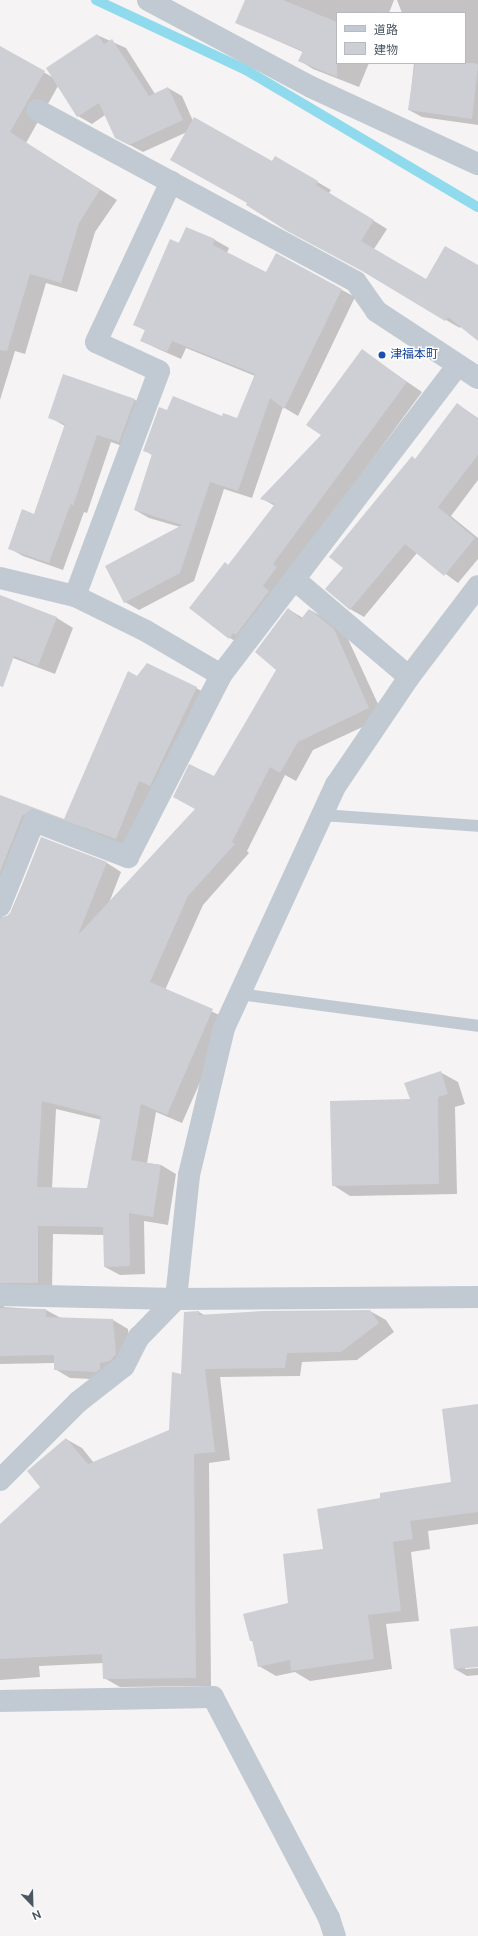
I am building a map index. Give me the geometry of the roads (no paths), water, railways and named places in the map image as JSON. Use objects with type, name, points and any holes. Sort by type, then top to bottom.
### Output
[{"type":"street","points":[[148,0],[311,86],[478,164]]},
{"type":"street","points":[[37,110],[356,282],[376,311],[478,378]]},
{"type":"street","points":[[75,596],[159,371],[96,342],[171,182]]},
{"type":"street","points":[[0,906],[34,821],[128,857],[221,675],[458,364]]},
{"type":"street","points":[[0,578],[75,596],[146,631],[221,675]]},
{"type":"street","points":[[294,579],[409,677]]},
{"type":"street","points":[[0,1480],[78,1402],[124,1366],[139,1337],[176,1299],[189,1175],[224,1028],[336,785],[409,677],[478,586]]},
{"type":"street","points":[[0,1295],[176,1299],[478,1298]]},
{"type":"street","points":[[0,1701],[213,1697],[329,1918],[335,1936]]},
{"type":"lane","points":[[322,815],[478,826]]},
{"type":"lane","points":[[240,994],[478,1026]]},
{"type":"waterway","points":[[96,0],[246,70],[478,207]]},
{"type":"place","name":"津福本町","points":[[382,355]]}]
